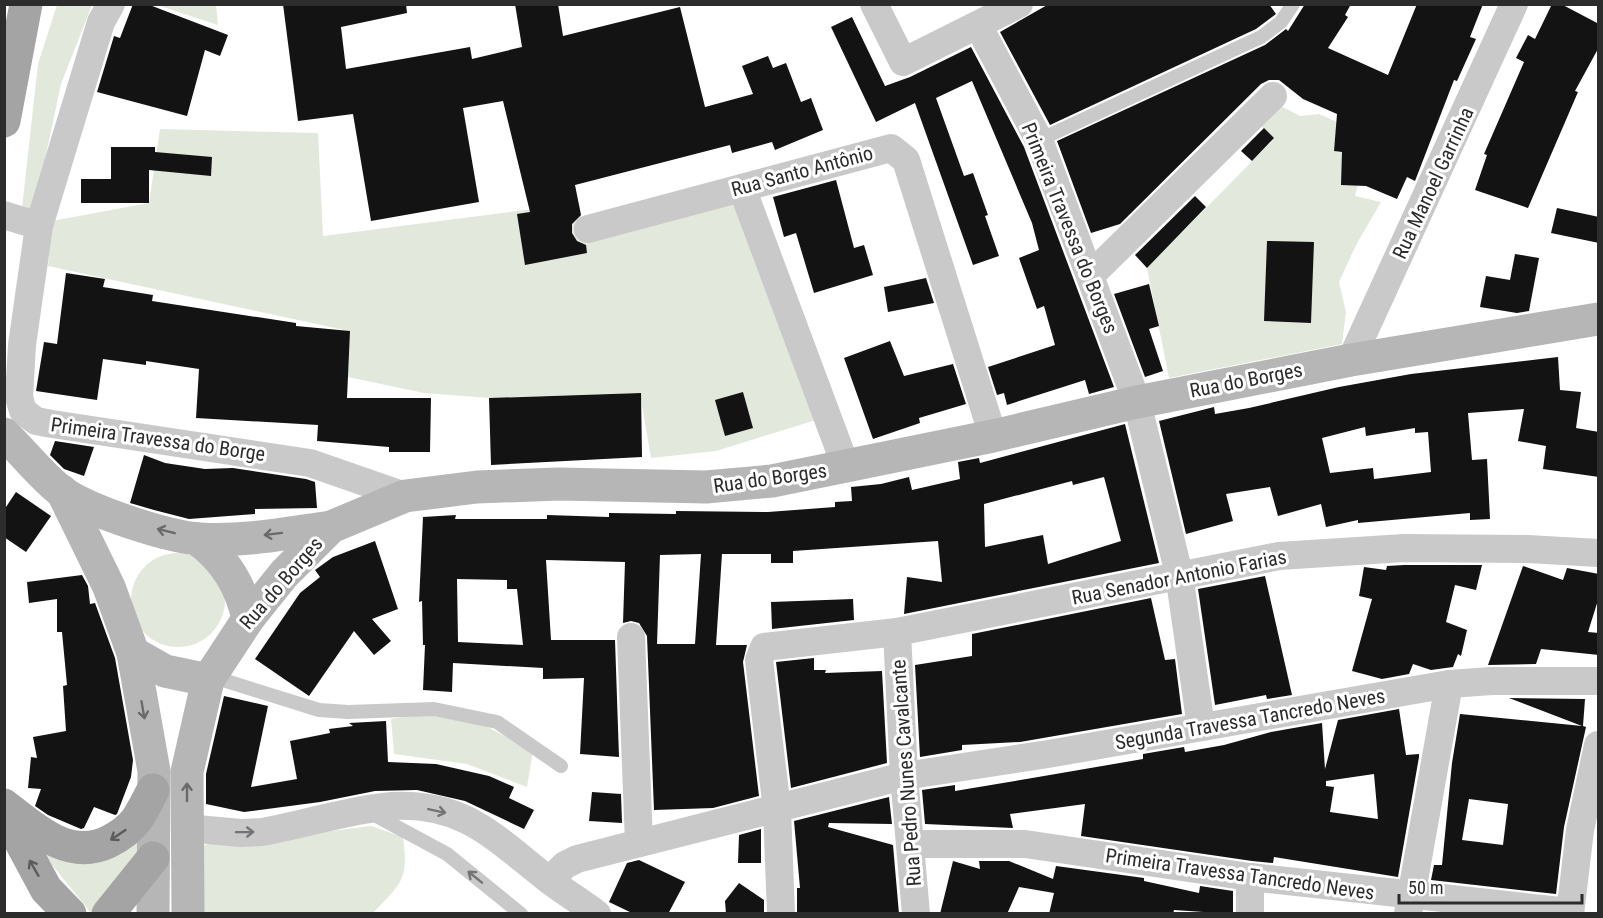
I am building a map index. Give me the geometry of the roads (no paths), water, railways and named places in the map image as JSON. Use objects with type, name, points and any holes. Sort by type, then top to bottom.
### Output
[{"type":"main road","points":[[4,30],[15,4]]},
{"type":"main road","points":[[4,121],[26,4]]},
{"type":"main road","points":[[4,805],[53,840],[75,848],[98,846],[118,837],[136,821],[153,780]]},
{"type":"main road","points":[[4,811],[46,889],[70,914]]},
{"type":"main road","points":[[108,914],[153,858]]},
{"type":"street","points":[[4,215],[39,226],[101,22],[111,4]]},
{"type":"street","points":[[874,4],[903,62],[1018,4]]},
{"type":"street","name":"Rua Manoel Garrinha","points":[[1351,360],[1514,4]]},
{"type":"street","name":"Primeira Travessa do Borges","points":[[978,25],[1039,140],[1137,402]]},
{"type":"street","points":[[1091,275],[1273,96]]},
{"type":"street","name":"Rua Santo Antônio","points":[[588,229],[891,148],[906,160],[993,436]]},
{"type":"street","points":[[742,188],[846,467]]},
{"type":"street","name":"Primeira Travessa do Borge","points":[[39,226],[20,376],[19,397],[23,411],[28,417],[52,424],[310,463],[405,496]]},
{"type":"street","name":"Rua do Borges","points":[[188,914],[187,771],[209,678],[248,619],[284,574],[331,527],[405,496],[477,486],[559,484],[733,486],[846,467],[1137,402],[1351,360],[1599,319]]},
{"type":"street","points":[[1137,402],[1179,574],[1201,727]]},
{"type":"street","points":[[4,434],[62,492],[86,506],[136,524],[197,539],[238,539],[331,527]]},
{"type":"street","points":[[62,492],[102,574],[133,653],[153,780],[153,914]]},
{"type":"street","points":[[102,574],[106,554],[114,542],[136,524]]},
{"type":"street","points":[[197,539],[226,566],[243,597],[248,619]]},
{"type":"street","name":"Rua Senador Antonio Farias","points":[[777,809],[759,660],[764,647],[897,632],[1179,574],[1279,556],[1404,548],[1528,549],[1599,554]]},
{"type":"street","name":"Rua Pedro Nunes Cavalcante","points":[[897,632],[904,776],[916,914]]},
{"type":"street","points":[[631,637],[639,843]]},
{"type":"street","points":[[133,653],[165,671],[209,678]]},
{"type":"street","name":"Segunda Travessa Tancredo Neves","points":[[554,883],[565,865],[578,859],[904,776],[1449,684],[1492,681],[1599,681]]},
{"type":"street","points":[[1408,905],[1449,684]]},
{"type":"street","points":[[1570,913],[1580,830],[1599,745]]},
{"type":"street","points":[[186,828],[241,833],[262,832],[366,811],[405,806],[432,810],[469,820],[499,838],[554,883],[597,914]]},
{"type":"street","points":[[777,809],[781,914]]},
{"type":"street","name":"Primeira Travessa Tancredo Neves","points":[[910,844],[1025,844],[1250,877],[1408,905],[1570,913]]},
{"type":"street","points":[[1250,877],[1250,914]]},
{"type":"lane","points":[[1039,140],[1261,37],[1281,22],[1293,4]]},
{"type":"lane","points":[[209,678],[319,710],[348,712],[434,709],[497,722],[561,766]]},
{"type":"lane","points":[[366,811],[447,854],[521,914]]},
{"type":"lane","points":[[554,883],[582,914]]}]
